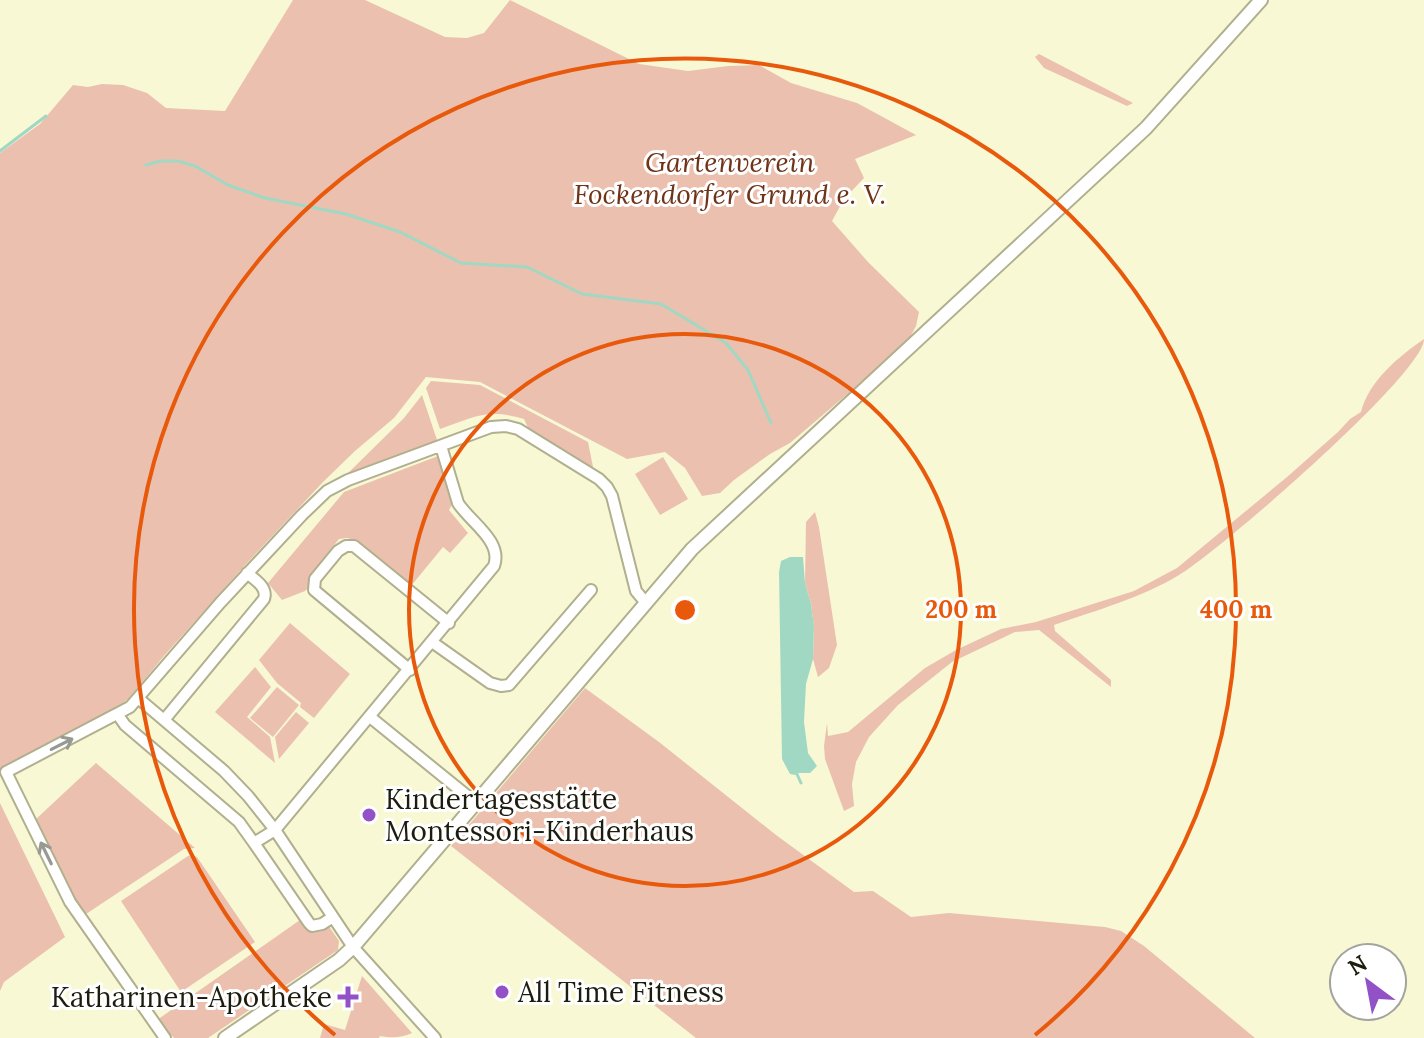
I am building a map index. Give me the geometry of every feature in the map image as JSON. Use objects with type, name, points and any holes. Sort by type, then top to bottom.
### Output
[{"type":"street","points":[[225,1038],[339,960],[353,947],[682,559],[1157,117],[1261,0]]},
{"type":"street","points":[[165,1038],[70,902],[6,772],[130,707],[247,573],[318,498],[336,485],[491,427],[513,428],[523,432],[603,483],[612,496],[636,591],[646,603]]},
{"type":"street","points":[[254,843],[275,830],[449,623],[496,560],[492,543],[458,503],[441,446]]},
{"type":"street","points":[[410,670],[314,590],[315,579],[330,560],[342,548],[354,546],[449,623]]},
{"type":"street","points":[[164,720],[264,599],[264,589],[247,573]]},
{"type":"street","points":[[432,642],[490,683],[509,685],[591,590]]},
{"type":"street","points":[[138,698],[248,796],[275,830],[353,947],[435,1038]]},
{"type":"street","points":[[118,715],[125,725],[239,822],[312,926],[333,917]]},
{"type":"street","points":[[370,717],[476,803]]},
{"type":"green space","name":"Gartenverein Fockendorfer Grund e. V.","points":[[293,0],[365,0],[445,37],[467,38],[484,33],[510,0],[639,64],[688,71],[759,65],[791,83],[857,103],[916,135],[855,159],[864,178],[844,199],[832,221],[919,312],[916,326],[907,343],[790,443],[770,454],[720,493],[702,496],[685,468],[665,452],[627,459],[480,382],[426,377],[394,418],[324,481],[116,710],[0,769],[0,153],[40,124],[73,85],[123,85],[147,93],[166,108],[225,111]]},
{"type":"green space","points":[[1039,54],[1133,103],[1127,106],[1044,68],[1035,57]]},
{"type":"green space","points":[[1424,339],[1415,358],[1357,423],[1201,560],[1149,590],[1054,625],[1055,631],[1111,680],[1111,687],[1039,630],[1015,632],[952,662],[898,705],[869,737],[856,762],[852,784],[854,806],[844,811],[825,759],[827,723],[828,736],[848,732],[925,668],[956,650],[1001,629],[1036,622],[1134,591],[1177,568],[1361,412],[1378,380]]},
{"type":"green space","points":[[431,381],[480,385],[588,442],[594,472],[530,432],[524,419],[490,414],[440,429],[426,388]]},
{"type":"green space","points":[[422,395],[438,443],[342,479],[404,418]]},
{"type":"green space","points":[[438,456],[452,504],[449,510],[468,533],[450,553],[443,547],[411,586],[355,540],[339,539],[308,578],[309,587],[282,600],[268,583],[344,492]]},
{"type":"green space","points":[[663,457],[688,499],[660,515],[635,474]]},
{"type":"green space","points":[[815,512],[837,645],[829,668],[818,677],[813,659],[811,604],[805,583],[806,522]]},
{"type":"green space","points":[[290,623],[350,674],[314,718],[277,683],[259,660]]},
{"type":"green space","points":[[255,667],[271,687],[247,717],[270,737],[275,763],[215,712]]},
{"type":"green space","points":[[277,687],[299,705],[273,737],[250,718]]},
{"type":"green space","points":[[585,688],[854,892],[873,891],[911,917],[949,913],[1121,931],[1144,946],[1255,1038],[696,1038],[451,846]]},
{"type":"green space","points":[[296,712],[309,723],[279,759],[275,737]]},
{"type":"green space","points":[[96,763],[195,848],[184,849],[83,916],[35,820]]},
{"type":"green space","points":[[0,803],[65,937],[4,982],[0,991]]},
{"type":"green space","points":[[193,855],[255,942],[181,992],[121,901]]},
{"type":"green space","points":[[300,920],[306,926],[328,925],[339,941],[338,950],[208,1038],[174,1038],[157,1020]]},
{"type":"green space","points":[[362,976],[412,1033],[379,1038],[320,1038],[324,1024],[345,1030]]},
{"type":"shaded area","points":[[803,557],[814,626],[813,659],[806,684],[804,722],[808,753],[817,766],[810,773],[795,775],[790,774],[782,759],[779,572],[781,561]]},
{"type":"waterway","points":[[0,151],[46,116]]},
{"type":"waterway","points":[[146,165],[178,161],[195,166],[228,185],[265,198],[346,214],[400,232],[461,263],[527,267],[582,294],[661,304],[726,343],[748,370],[771,423]]},
{"type":"waterway","points":[[796,772],[801,783]]},
{"type":"place","name":"Kindertagesstätte Montessori-Kinderhaus","points":[[369,815]]},
{"type":"place","name":"All Time Fitness","points":[[502,992]]},
{"type":"place","name":"Katharinen-Apotheke","points":[[348,997]]}]
